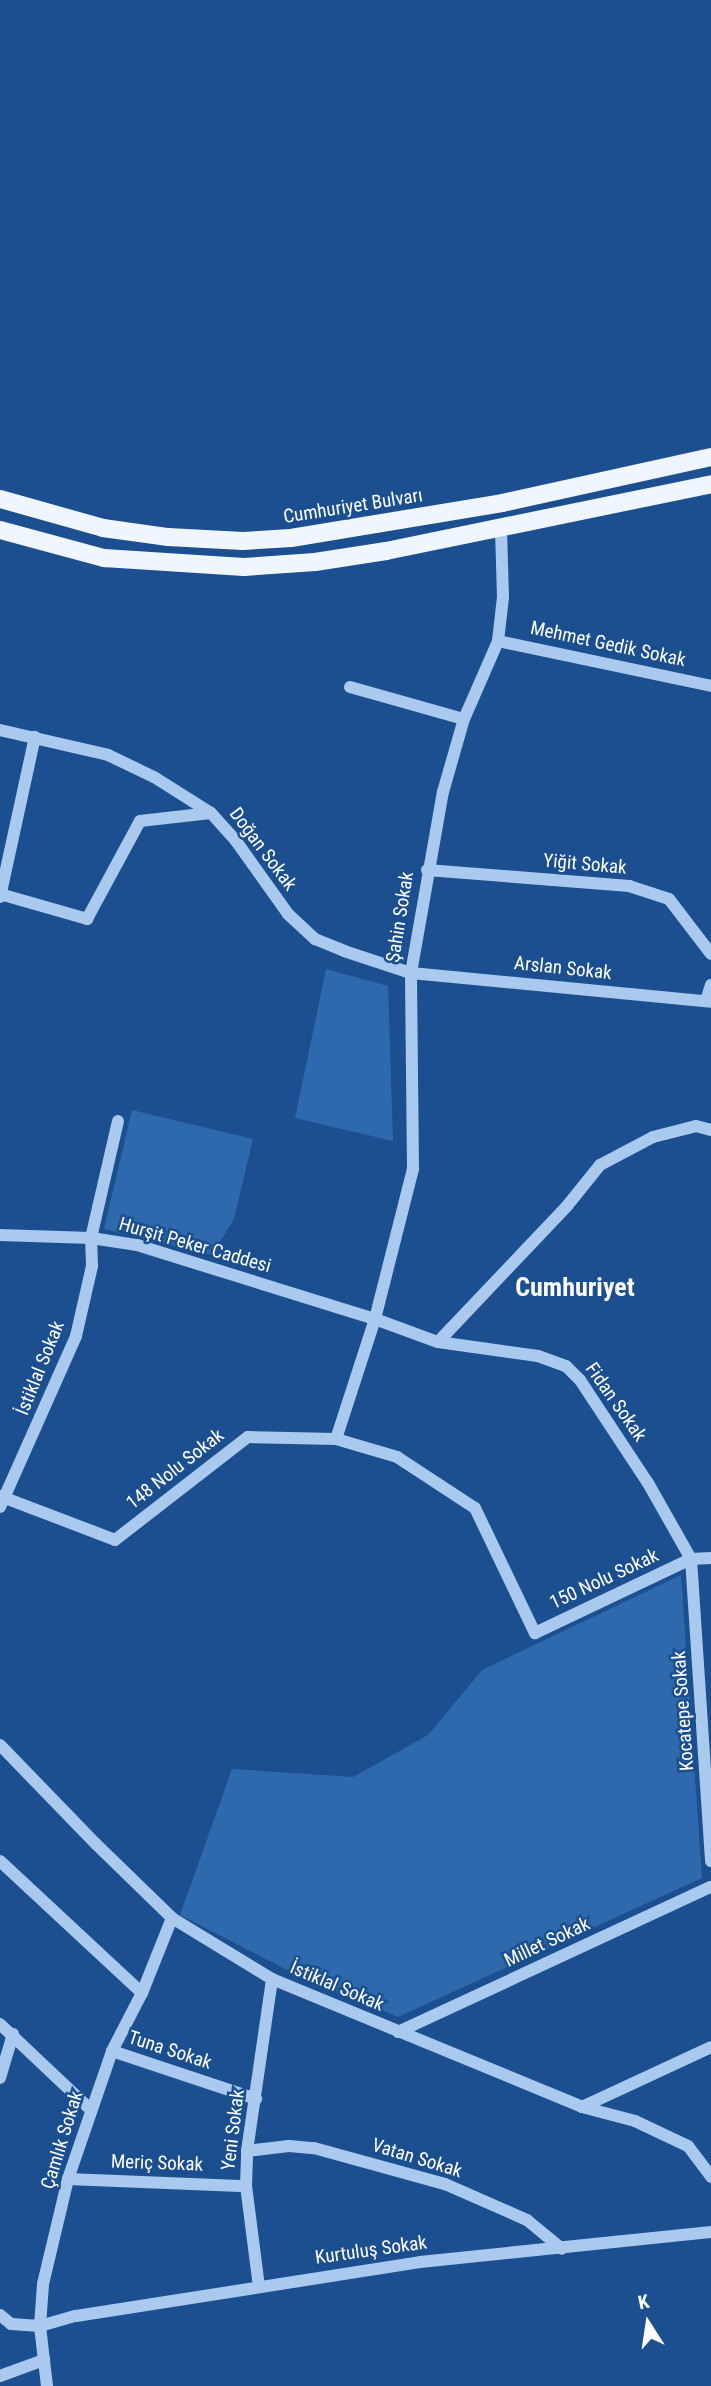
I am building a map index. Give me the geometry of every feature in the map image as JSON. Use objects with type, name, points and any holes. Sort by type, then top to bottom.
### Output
[{"type":"main road","name":"Cumhuriyet Bulvarı","points":[[0,499],[103,527],[168,537],[255,540],[341,532],[408,520],[711,457]]},
{"type":"main road","points":[[0,530],[104,558],[244,568],[327,561],[711,484]]},
{"type":"street","name":"Şahin Sokak","points":[[336,1439],[375,1319],[414,1169],[411,973],[427,870],[443,792],[464,719],[498,641],[503,597],[501,528]]},
{"type":"street","name":"Mehmet Gedik Sokak","points":[[498,641],[711,686]]},
{"type":"street","points":[[350,687],[464,719]]},
{"type":"street","name":"Doğan Sokak","points":[[0,730],[108,755],[154,777],[211,813],[288,914],[315,939],[411,973]]},
{"type":"street","points":[[34,737],[0,895],[87,919],[140,821],[211,813]]},
{"type":"street","name":"Yiğit Sokak","points":[[427,870],[629,886],[669,900],[711,954]]},
{"type":"street","name":"Arslan Sokak","points":[[411,973],[709,1002]]},
{"type":"street","points":[[709,1002],[711,985]]},
{"type":"street","name":"İstiklal Sokak","points":[[2,1501],[76,1336],[92,1266],[91,1238],[118,1121]]},
{"type":"street","points":[[438,1342],[566,1206],[600,1165],[653,1137],[696,1126],[711,1130]]},
{"type":"street","name":"Hurşit Peker Caddesi","points":[[0,1235],[91,1238],[136,1245],[375,1319]]},
{"type":"street","name":"Fidan Sokak","points":[[375,1319],[438,1342],[538,1356],[566,1366],[580,1380],[648,1483],[691,1559]]},
{"type":"street","name":"148 Nolu Sokak","points":[[2,1501],[115,1540],[248,1437],[336,1439],[397,1457],[475,1507],[535,1633]]},
{"type":"street","points":[[691,1559],[711,1558]]},
{"type":"street","name":"150 Nolu Sokak","points":[[535,1633],[691,1559]]},
{"type":"street","name":"Kocatepe Sokak","points":[[691,1559],[706,1695],[711,1861]]},
{"type":"street","name":"İstiklal Sokak","points":[[0,1745],[172,1918],[272,1979],[582,2107],[635,2121],[688,2146],[711,2177]]},
{"type":"street","points":[[0,1861],[142,1993]]},
{"type":"street","name":"Millet Sokak","points":[[398,2032],[711,1888]]},
{"type":"street","name":"Çamlık Sokak","points":[[47,2386],[40,2326],[43,2284],[68,2179],[112,2051],[142,1993],[172,1918]]},
{"type":"street","name":"Yeni Sokak","points":[[259,2287],[246,2186],[247,2151],[272,1979]]},
{"type":"street","points":[[0,2024],[90,2109]]},
{"type":"street","points":[[0,2077],[13,2034]]},
{"type":"street","points":[[582,2107],[711,2047]]},
{"type":"street","name":"Tuna Sokak","points":[[112,2051],[256,2099]]},
{"type":"street","name":"Vatan Sokak","points":[[247,2151],[289,2146],[314,2148],[445,2184],[527,2220],[562,2249]]},
{"type":"street","name":"Meriç Sokak","points":[[68,2179],[246,2186]]},
{"type":"street","name":"Kurtuluş Sokak","points":[[40,2326],[76,2316],[420,2262],[711,2232]]},
{"type":"street","points":[[0,2315],[11,2324],[40,2326]]},
{"type":"street","points":[[0,2376],[44,2360]]},
{"type":"shaded area","points":[[326,969],[388,986],[393,1141],[295,1118]]},
{"type":"shaded area","points":[[132,1110],[253,1139],[234,1219],[212,1255],[104,1229]]},
{"type":"shaded area","points":[[681,1575],[702,1878],[398,2017],[285,1969],[180,1915],[232,1769],[353,1777],[428,1735],[482,1670]]},
{"type":"district","name":"Cumhuriyet","points":[[575,1288]]}]
